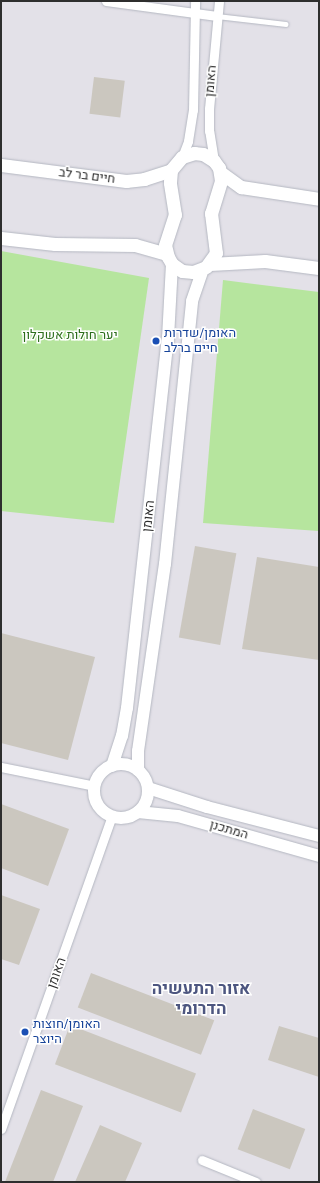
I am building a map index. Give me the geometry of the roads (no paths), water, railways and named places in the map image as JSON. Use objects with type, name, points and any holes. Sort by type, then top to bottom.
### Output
[{"type":"main road","points":[[169,259],[166,241],[174,215],[170,182],[171,170],[182,157],[199,153],[241,187],[319,199]]},
{"type":"main road","name":"חיים בר לב","points":[[1,165],[126,181],[144,179],[171,170]]},
{"type":"main road","points":[[206,267],[217,248],[211,213],[221,185],[217,167]]},
{"type":"main road","points":[[1,238],[55,244],[135,244],[169,259],[187,272],[206,267],[265,261],[319,268]]},
{"type":"street","points":[[106,1],[218,16]]},
{"type":"street","name":"האומן","points":[[182,157],[188,142],[193,110],[195,1]]},
{"type":"street","name":"האומן","points":[[217,167],[209,131],[209,109],[219,1]]},
{"type":"street","name":"האומן","points":[[112,766],[122,736],[127,708],[168,338],[169,259]]},
{"type":"street","name":"האומן","points":[[138,770],[138,751],[165,564],[192,301],[206,267]]},
{"type":"street","points":[[126,764],[138,770],[148,788],[146,802],[138,812],[121,818],[112,816],[100,808],[96,801],[95,786],[101,774],[112,766],[126,764]]},
{"type":"street","points":[[1,767],[95,786]]},
{"type":"street","name":"המתכנן","points":[[148,788],[207,807],[319,836]]},
{"type":"street","name":"המתכנן","points":[[138,812],[178,816],[319,856]]},
{"type":"street","name":"האומן","points":[[1,1129],[112,816]]},
{"type":"street","points":[[202,1160],[256,1182]]},
{"type":"lane","points":[[218,16],[286,24]]},
{"type":"place","name":"האומן/שדרות חיים ברלב","points":[[156,341]]},
{"type":"place","name":"האומן/חוצות היוצר","points":[[25,1032]]},
{"type":"district","name":"אזור התעשיה הדרומי","points":[[201,999]]},
{"type":"park label","name":"יער חולות אשקלון","points":[[70,335]]}]
